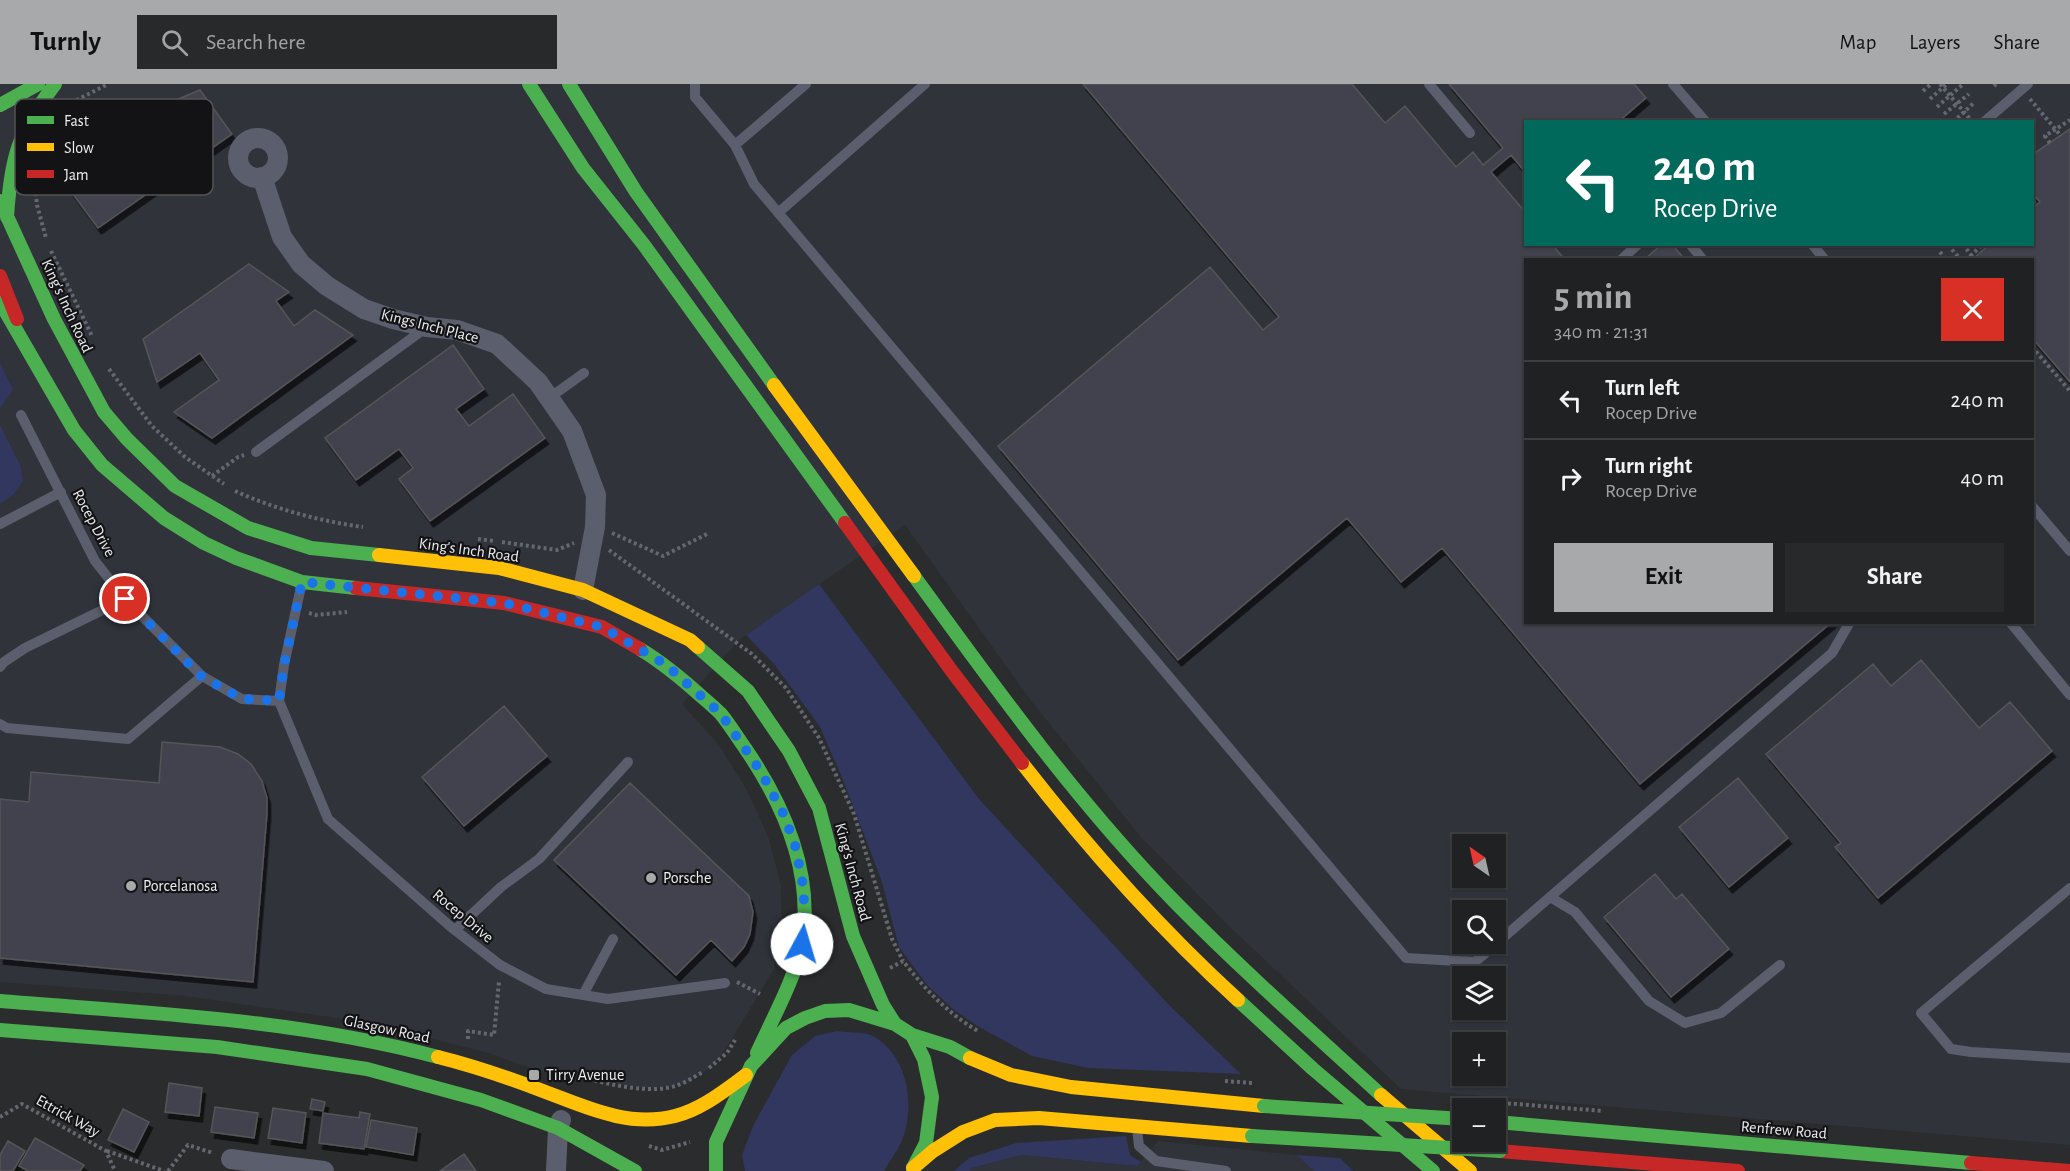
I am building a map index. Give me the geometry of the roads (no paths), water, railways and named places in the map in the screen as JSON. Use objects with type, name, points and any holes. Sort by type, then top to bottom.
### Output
[{"type":"main road","points":[[0,105],[38,84]]},
{"type":"main road","points":[[45,99],[55,84]]},
{"type":"main road","points":[[529,84],[583,168],[644,245],[999,735],[1066,820],[1124,887],[1205,970],[1313,1069],[1433,1171]]},
{"type":"main road","points":[[569,84],[636,192],[724,316],[1002,698],[1080,796],[1173,900],[1234,960],[1394,1107],[1470,1171]]},
{"type":"main road","points":[[7,217],[15,153]]},
{"type":"main road","name":"King's Inch Road","points":[[0,201],[64,341],[88,386],[104,412],[127,440],[175,486],[248,528],[311,549],[499,567],[583,590],[690,639],[748,691],[789,751],[819,808],[853,936],[883,1005],[895,1024]]},
{"type":"main road","points":[[0,276],[34,360]]},
{"type":"main road","points":[[0,302],[74,430],[102,465],[164,518],[204,543],[236,558],[302,582],[504,603],[602,627],[665,664],[721,714],[761,772],[784,815],[795,845],[802,879],[805,913],[802,944],[797,963],[716,1142],[716,1171]]},
{"type":"main road","name":"Glasgow Road","points":[[0,1001],[190,1016],[293,1028],[384,1044],[466,1065],[614,1117],[643,1120],[691,1112],[749,1070]]},
{"type":"main road","points":[[749,1070],[786,1028],[825,1011],[849,1010],[895,1024],[912,1035],[950,1047],[979,1063],[1011,1075],[1071,1087],[1264,1106],[1452,1118]]},
{"type":"main road","points":[[0,1030],[217,1047],[367,1069],[481,1101],[558,1128],[624,1169]]},
{"type":"main road","points":[[912,1035],[924,1059],[932,1097],[926,1143],[912,1170]]},
{"type":"main road","points":[[912,1170],[933,1151],[963,1132],[995,1120],[1039,1118],[1252,1136],[1500,1151],[1738,1171]]},
{"type":"main road","name":"Renfrew Road","points":[[1506,1123],[2070,1170]]},
{"type":"street","name":"Kings Inch Place","points":[[262,177],[271,210],[282,237],[301,264],[327,286],[364,309],[427,327],[457,330],[497,344],[538,382],[572,432],[596,495],[595,527],[583,590]]},
{"type":"street","points":[[556,1171],[558,1128],[568,1101]]},
{"type":"street","points":[[231,1159],[324,1171]]},
{"type":"lane","points":[[694,84],[695,97],[735,144],[754,184],[1406,958],[1475,962],[1832,653],[1849,624]]},
{"type":"lane","points":[[735,144],[806,84]]},
{"type":"lane","points":[[778,213],[925,84]]},
{"type":"lane","points":[[1429,84],[1470,133]]},
{"type":"lane","points":[[1673,84],[1704,120]]},
{"type":"lane","points":[[1986,120],[2028,84]]},
{"type":"lane","points":[[1623,258],[1636,246]]},
{"type":"lane","points":[[1692,246],[1701,258]]},
{"type":"lane","points":[[1814,246],[1823,258]]},
{"type":"lane","points":[[256,452],[427,327]]},
{"type":"lane","points":[[549,398],[584,373]]},
{"type":"lane","name":"Rocep Drive","points":[[21,415],[96,561],[125,599],[201,676],[242,699],[279,701],[328,819],[455,930],[500,965],[546,989],[608,999],[725,983]]},
{"type":"lane","points":[[0,524],[61,492]]},
{"type":"lane","points":[[2034,508],[2070,551]]},
{"type":"lane","points":[[279,701],[284,665],[302,582]]},
{"type":"lane","points":[[0,667],[25,648],[125,599]]},
{"type":"lane","points":[[2012,624],[2070,695]]},
{"type":"lane","points":[[0,724],[7,728],[128,739],[201,676]]},
{"type":"lane","points":[[455,930],[501,887],[539,859],[628,762]]},
{"type":"lane","points":[[2070,888],[1921,1013],[1951,1049],[2070,1058]]},
{"type":"lane","points":[[1550,897],[1575,912],[1649,1000],[1684,1023],[1721,1012],[1780,965]]},
{"type":"lane","points":[[583,995],[614,939]]},
{"type":"lane","points":[[1136,1125],[1139,1146],[1156,1161],[1226,1171]]},
{"type":"place","name":"Porsche","points":[[651,878]]},
{"type":"place","name":"Porcelanosa","points":[[131,886]]},
{"type":"place","name":"Tirry Avenue","points":[[534,1075]]}]
